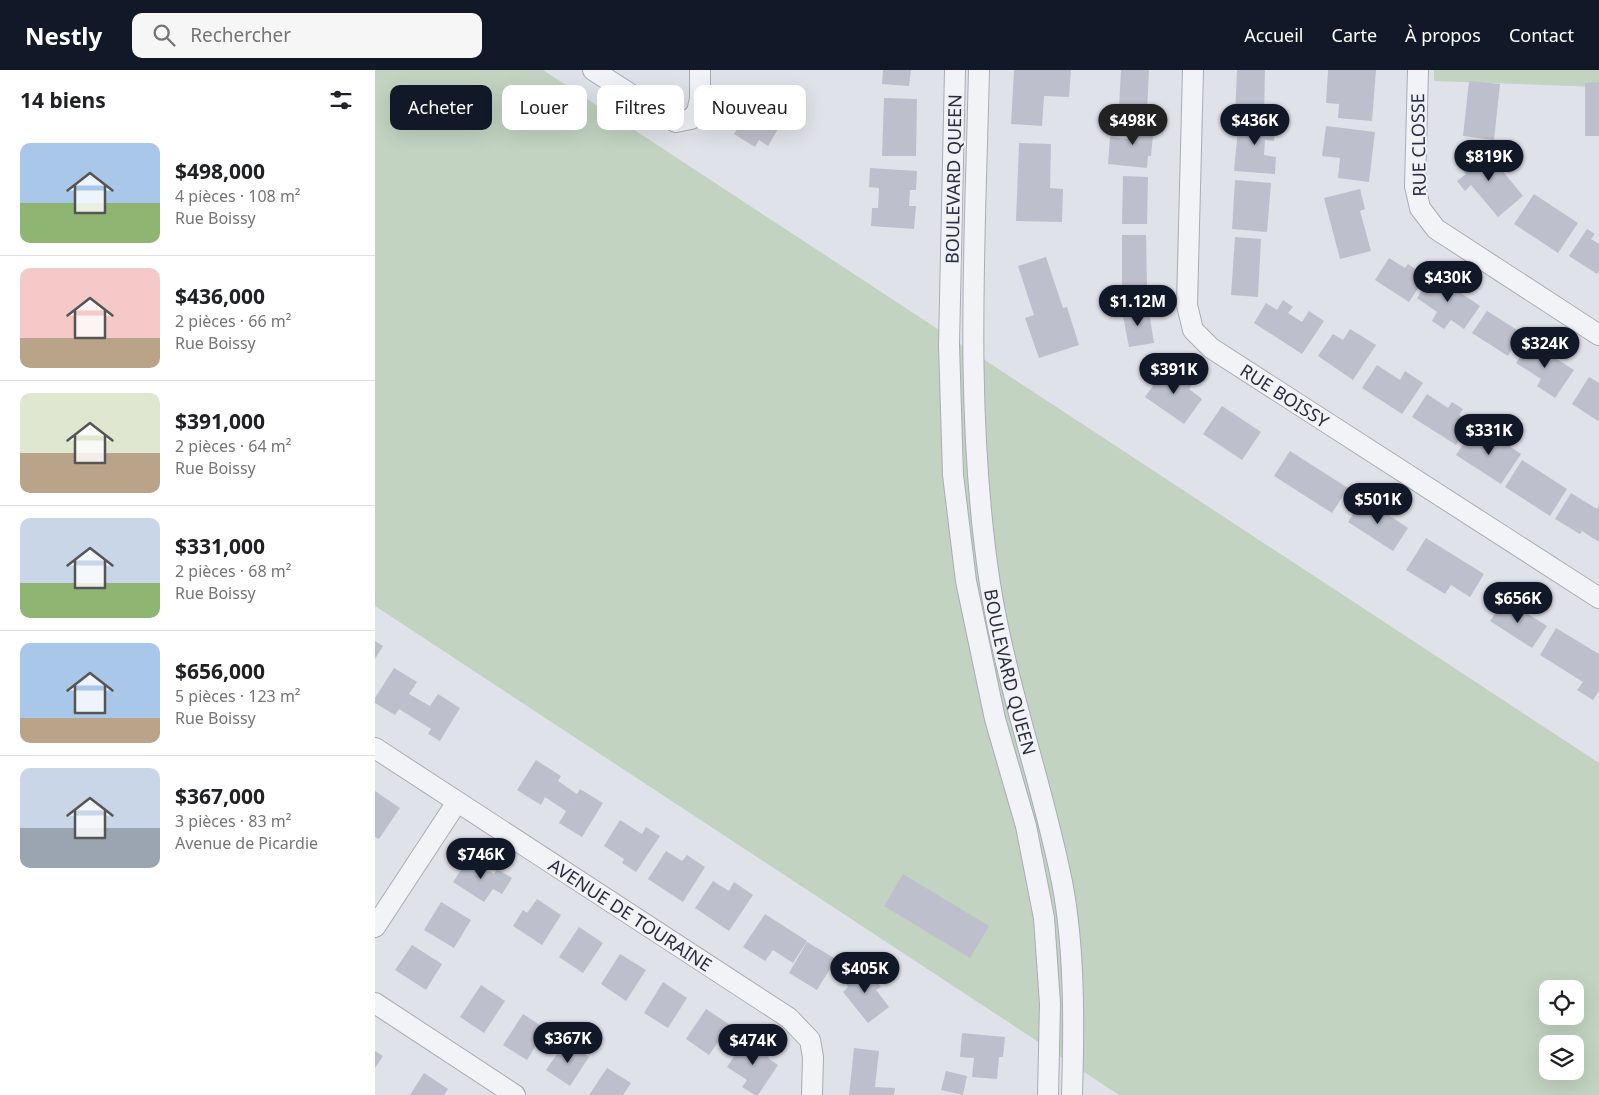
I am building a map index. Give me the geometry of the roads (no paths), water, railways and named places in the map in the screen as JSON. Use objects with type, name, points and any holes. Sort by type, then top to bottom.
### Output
[{"type":"street","points":[[593,70],[676,122],[691,119],[697,112],[700,99],[700,70]]},
{"type":"street","name":"BOULEVARD QUEEN","points":[[955,70],[949,345],[953,475],[966,581],[995,719],[1026,826],[1039,891],[1049,985],[1048,1095]]},
{"type":"street","name":"BOULEVARD QUEEN","points":[[979,70],[973,287],[975,425],[984,541],[990,587],[1008,676],[1048,820],[1062,885],[1069,935],[1073,1054],[1072,1095]]},
{"type":"street","name":"RUE BOISSY","points":[[1193,70],[1187,305],[1193,330],[1211,348],[1599,598]]},
{"type":"street","name":"RUE CLOSSE","points":[[1418,70],[1415,186],[1420,208],[1436,229],[1599,335]]},
{"type":"street","name":"BOULEVARD QUEEN","points":[[950,287],[973,287]]},
{"type":"street","name":"AVENUE DE TOURAINE","points":[[375,748],[789,1018],[810,1040],[813,1057],[813,1095]]},
{"type":"street","points":[[375,927],[457,802]]},
{"type":"street","points":[[375,1004],[515,1095]]},
{"type":"street","points":[[1049,1054],[1073,1054]]}]
